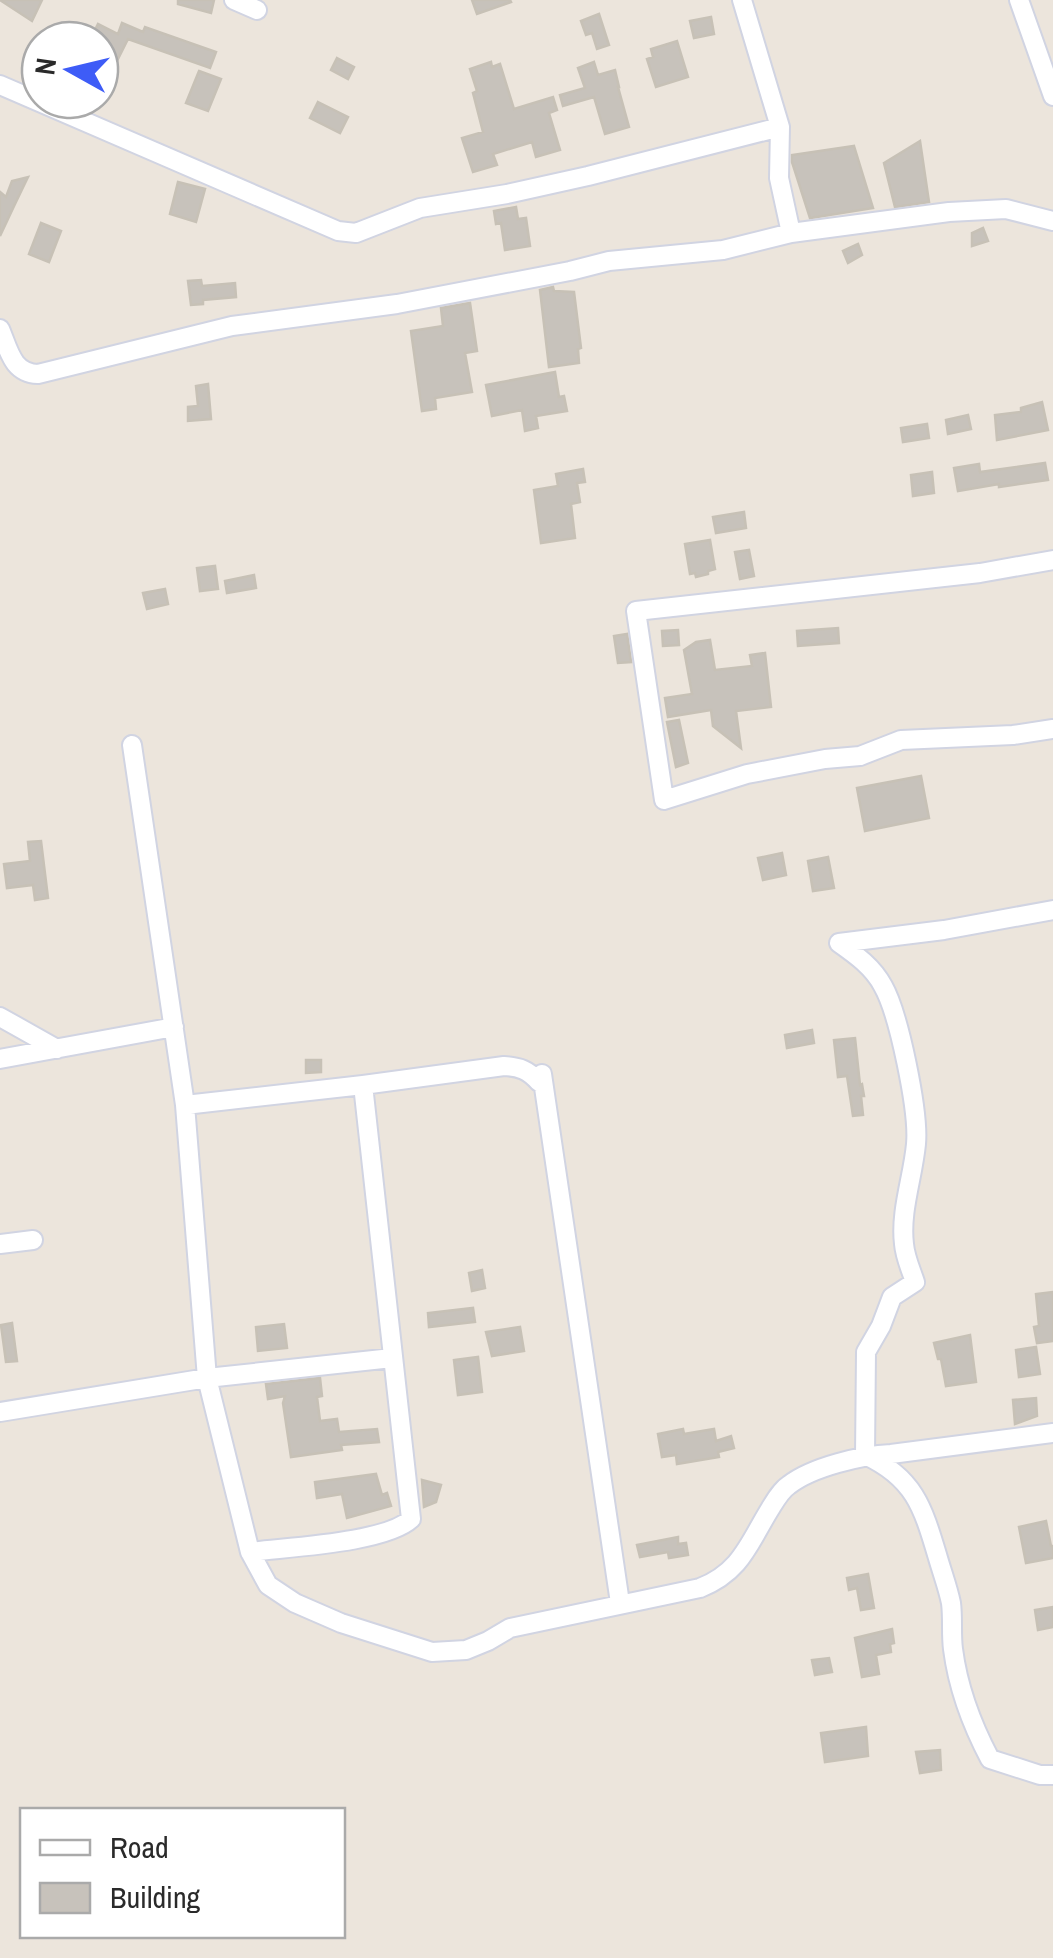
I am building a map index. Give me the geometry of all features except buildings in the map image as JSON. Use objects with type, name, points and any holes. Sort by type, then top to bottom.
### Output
[{"type":"street","points":[[234,0],[257,10]]},
{"type":"street","points":[[742,0],[780,126],[779,178],[791,232]]},
{"type":"street","points":[[1019,0],[1053,96]]},
{"type":"street","points":[[0,85],[338,231],[356,233],[420,208],[572,179],[780,126]]},
{"type":"street","points":[[0,328],[16,366],[25,374],[38,374],[232,326],[397,304],[609,261],[722,250],[791,232],[949,212],[1006,209],[1053,220]]},
{"type":"street","points":[[1053,560],[980,573],[636,611],[664,800],[748,774],[825,758],[860,756],[901,740],[1013,735],[1053,729]]},
{"type":"street","points":[[132,745],[186,1104],[207,1378],[250,1552],[268,1585],[294,1602],[341,1623],[432,1652],[466,1650],[510,1628],[713,1582],[741,1560],[776,1498],[788,1485],[823,1468],[865,1454],[1053,1434]]},
{"type":"street","points":[[865,1454],[866,1352],[892,1297],[915,1282],[904,1244],[916,1141],[912,1098],[893,1011],[883,984],[864,962],[839,944],[1053,910]]},
{"type":"street","points":[[0,1017],[57,1049]]},
{"type":"street","points":[[0,1060],[174,1027]]},
{"type":"street","points":[[186,1104],[504,1066],[520,1067],[539,1082],[542,1074],[620,1603]]},
{"type":"street","points":[[250,1552],[371,1537],[393,1532],[410,1520],[363,1085]]},
{"type":"street","points":[[0,1244],[32,1240]]},
{"type":"street","points":[[0,1412],[207,1378],[392,1358]]},
{"type":"street","points":[[865,1454],[895,1472],[912,1490],[928,1526],[950,1602],[953,1651],[972,1725],[990,1759],[1040,1775],[1053,1775]]}]
